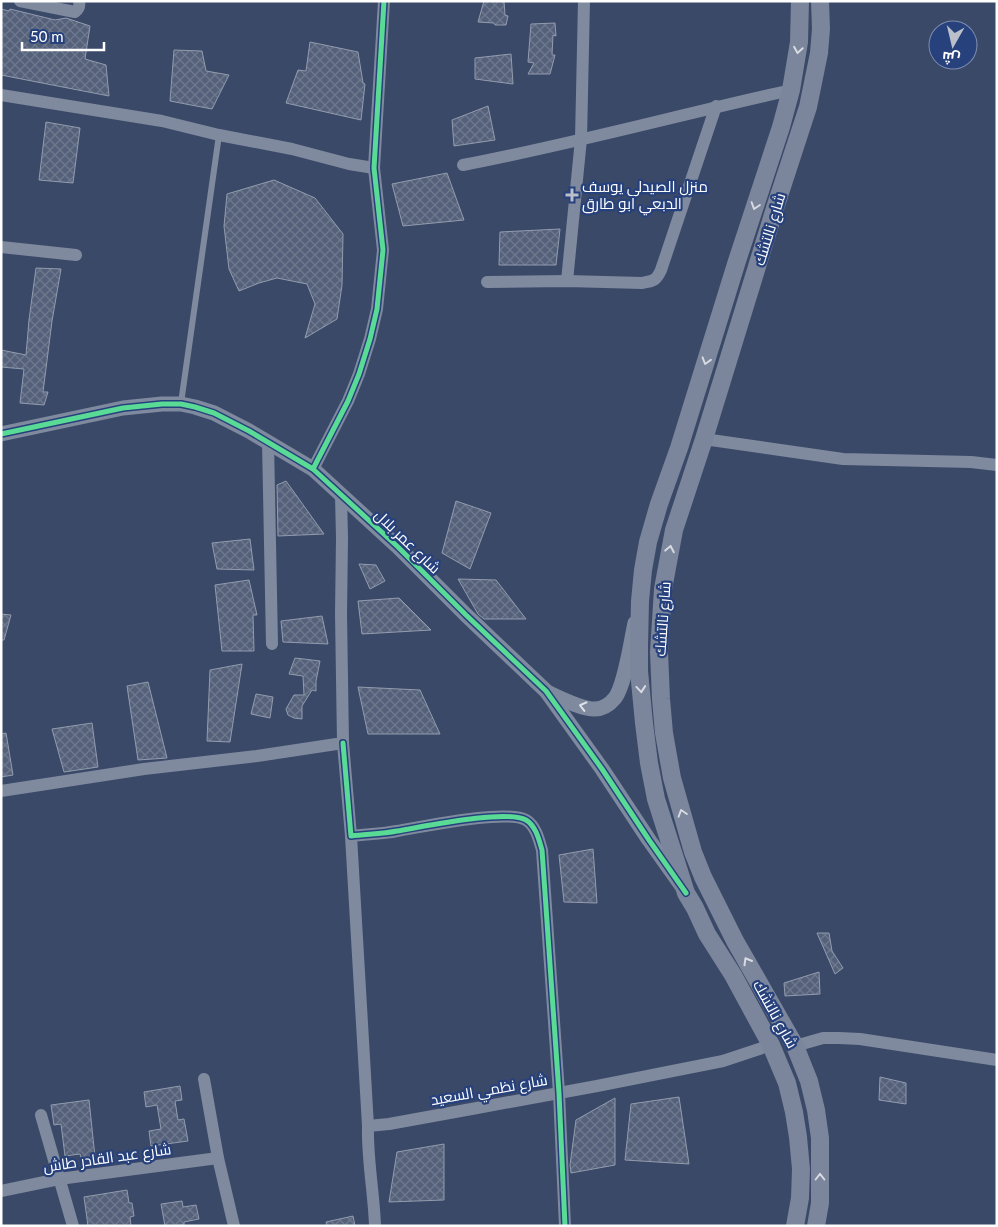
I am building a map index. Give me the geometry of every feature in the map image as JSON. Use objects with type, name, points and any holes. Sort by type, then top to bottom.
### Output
[{"type":"main road","name":"شارع نالتشك","points":[[795,1226],[800,1198],[798,1137],[787,1083],[772,1045],[686,893],[656,800],[649,762],[639,671],[640,601],[648,542],[781,127],[791,90],[799,42],[800,1]]},
{"type":"main road","name":"شارع نالتشك","points":[[816,1226],[820,1203],[820,1138],[809,1081],[795,1046],[735,941],[702,877],[693,852],[676,798],[664,733],[660,699],[659,652],[663,589],[674,530],[808,107],[819,53],[821,29],[820,1]]},
{"type":"street","points":[[20,1],[52,4],[75,12],[80,6],[79,1]]},
{"type":"street","points":[[313,468],[348,401],[359,374],[377,309],[383,250],[374,168],[384,1]]},
{"type":"street","points":[[567,281],[581,139],[584,1]]},
{"type":"street","points":[[463,165],[512,156],[716,106],[791,90]]},
{"type":"street","points":[[1,95],[162,121],[219,135],[292,149],[349,164],[374,168]]},
{"type":"street","points":[[487,282],[567,281],[642,283],[653,281],[661,270],[716,106]]},
{"type":"street","points":[[1,247],[76,255]]},
{"type":"street","name":"شارع عمر بلال","points":[[1,434],[123,408],[181,404],[195,406],[214,413],[313,468],[398,547],[472,622],[546,692],[602,768],[686,893]]},
{"type":"street","points":[[704,439],[843,459],[971,462],[997,465]]},
{"type":"street","points":[[268,442],[272,644]]},
{"type":"street","points":[[341,495],[343,742],[351,836],[368,1154],[375,1226]]},
{"type":"street","points":[[546,692],[577,705],[595,709],[608,706],[616,697],[624,678],[640,601]]},
{"type":"street","points":[[1,791],[144,769],[257,756],[343,742]]},
{"type":"street","points":[[351,836],[386,833],[503,816],[525,820],[533,826],[542,850],[559,1093],[565,1226]]},
{"type":"street","points":[[795,1046],[823,1038],[860,1039],[997,1060]]},
{"type":"street","name":"شارع نظمي السعيد","points":[[368,1126],[404,1122],[723,1061],[772,1045]]},
{"type":"street","points":[[204,1079],[218,1158],[234,1226]]},
{"type":"street","points":[[41,1115],[73,1226]]},
{"type":"street","name":"شارع عبد القادر طاش","points":[[1,1191],[59,1179],[218,1158]]},
{"type":"lane","points":[[181,404],[219,135]]},
{"type":"building","points":[[484,1],[504,1],[505,15],[508,16],[506,25],[478,22]]},
{"type":"building","points":[[1,9],[9,11],[10,9],[55,20],[66,18],[90,26],[85,59],[106,65],[109,96],[1,75]]},
{"type":"building","points":[[555,23],[556,36],[553,35],[552,55],[555,55],[550,74],[528,74],[534,63],[528,62],[531,24]]},
{"type":"building","points":[[310,42],[358,52],[363,83],[365,84],[361,120],[286,103],[298,70],[306,71]]},
{"type":"building","points":[[174,50],[202,51],[206,71],[229,75],[212,109],[170,101]]},
{"type":"building","points":[[511,54],[513,84],[475,79],[475,58]]},
{"type":"building","points":[[488,106],[495,140],[454,146],[452,120]]},
{"type":"building","points":[[46,122],[80,128],[73,183],[39,180]]},
{"type":"building","points":[[447,173],[464,220],[403,226],[392,184]]},
{"type":"building","points":[[274,180],[315,198],[343,234],[342,285],[337,319],[305,338],[315,304],[307,284],[277,278],[239,291],[229,269],[224,226],[227,194]]},
{"type":"building","points":[[560,229],[556,265],[499,265],[500,232]]},
{"type":"building","points":[[36,268],[61,269],[43,392],[48,392],[44,405],[20,403],[24,369],[1,367],[1,350],[26,355]]},
{"type":"building","points":[[286,481],[324,534],[278,536],[277,485]]},
{"type":"building","points":[[456,501],[491,513],[470,569],[442,553]]},
{"type":"building","points":[[250,539],[254,570],[217,569],[212,543]]},
{"type":"building","points":[[359,564],[376,565],[385,581],[370,589]]},
{"type":"building","points":[[458,579],[496,580],[526,619],[484,619],[478,614]]},
{"type":"building","points":[[249,580],[257,615],[253,615],[254,651],[222,651],[215,585]]},
{"type":"building","points":[[399,598],[431,630],[362,634],[358,601]]},
{"type":"building","points":[[1,614],[11,615],[4,640],[1,640]]},
{"type":"building","points":[[322,616],[328,644],[283,642],[281,621]]},
{"type":"building","points":[[295,658],[320,661],[316,691],[312,690],[302,706],[302,719],[288,715],[286,709],[294,695],[304,695],[303,676],[289,674]]},
{"type":"building","points":[[242,664],[230,742],[207,741],[210,670]]},
{"type":"building","points":[[148,682],[167,758],[138,760],[127,686]]},
{"type":"building","points":[[358,687],[420,690],[440,734],[368,734]]},
{"type":"building","points":[[256,694],[273,697],[270,718],[251,714]]},
{"type":"building","points":[[92,723],[98,767],[64,772],[52,729]]},
{"type":"building","points":[[6,733],[13,775],[1,777],[1,734]]},
{"type":"building","points":[[593,849],[597,903],[564,902],[559,855]]},
{"type":"building","points":[[817,933],[829,933],[832,951],[843,968],[835,974]]},
{"type":"building","points":[[819,972],[820,994],[785,996],[784,983]]},
{"type":"building","points":[[880,1077],[906,1083],[906,1104],[879,1100]]},
{"type":"building","points":[[180,1086],[182,1100],[175,1101],[178,1120],[184,1119],[188,1141],[151,1146],[149,1131],[161,1129],[157,1105],[146,1107],[144,1092]]},
{"type":"building","points":[[679,1097],[689,1164],[625,1160],[631,1104]]},
{"type":"building","points":[[615,1098],[615,1165],[571,1173],[570,1165],[576,1120]]},
{"type":"building","points":[[89,1100],[95,1157],[81,1158],[80,1154],[65,1156],[61,1124],[54,1125],[51,1105]]},
{"type":"building","points":[[444,1144],[444,1200],[389,1202],[397,1152]]},
{"type":"building","points":[[127,1190],[134,1216],[130,1217],[131,1226],[88,1226],[84,1197]]},
{"type":"building","points":[[182,1201],[183,1207],[196,1205],[199,1219],[184,1222],[184,1225],[165,1226],[161,1204]]},
{"type":"building","points":[[353,1216],[355,1226],[327,1226],[326,1222]]},
{"type":"cycle path","points":[[313,469],[348,401],[359,374],[377,309],[383,250],[374,168],[384,1]]},
{"type":"cycle path","points":[[1,434],[123,408],[181,404],[214,413],[249,431],[313,469],[398,547],[546,691],[602,769],[686,893]]},
{"type":"cycle path","points":[[343,743],[351,836],[391,832],[463,820],[501,817],[516,817],[526,820],[537,834],[542,850],[559,1093],[565,1226]]},
{"type":"place","name":"منزل الصيدلي يوسف الدبعي ابو طارق","points":[[572,195]]}]
